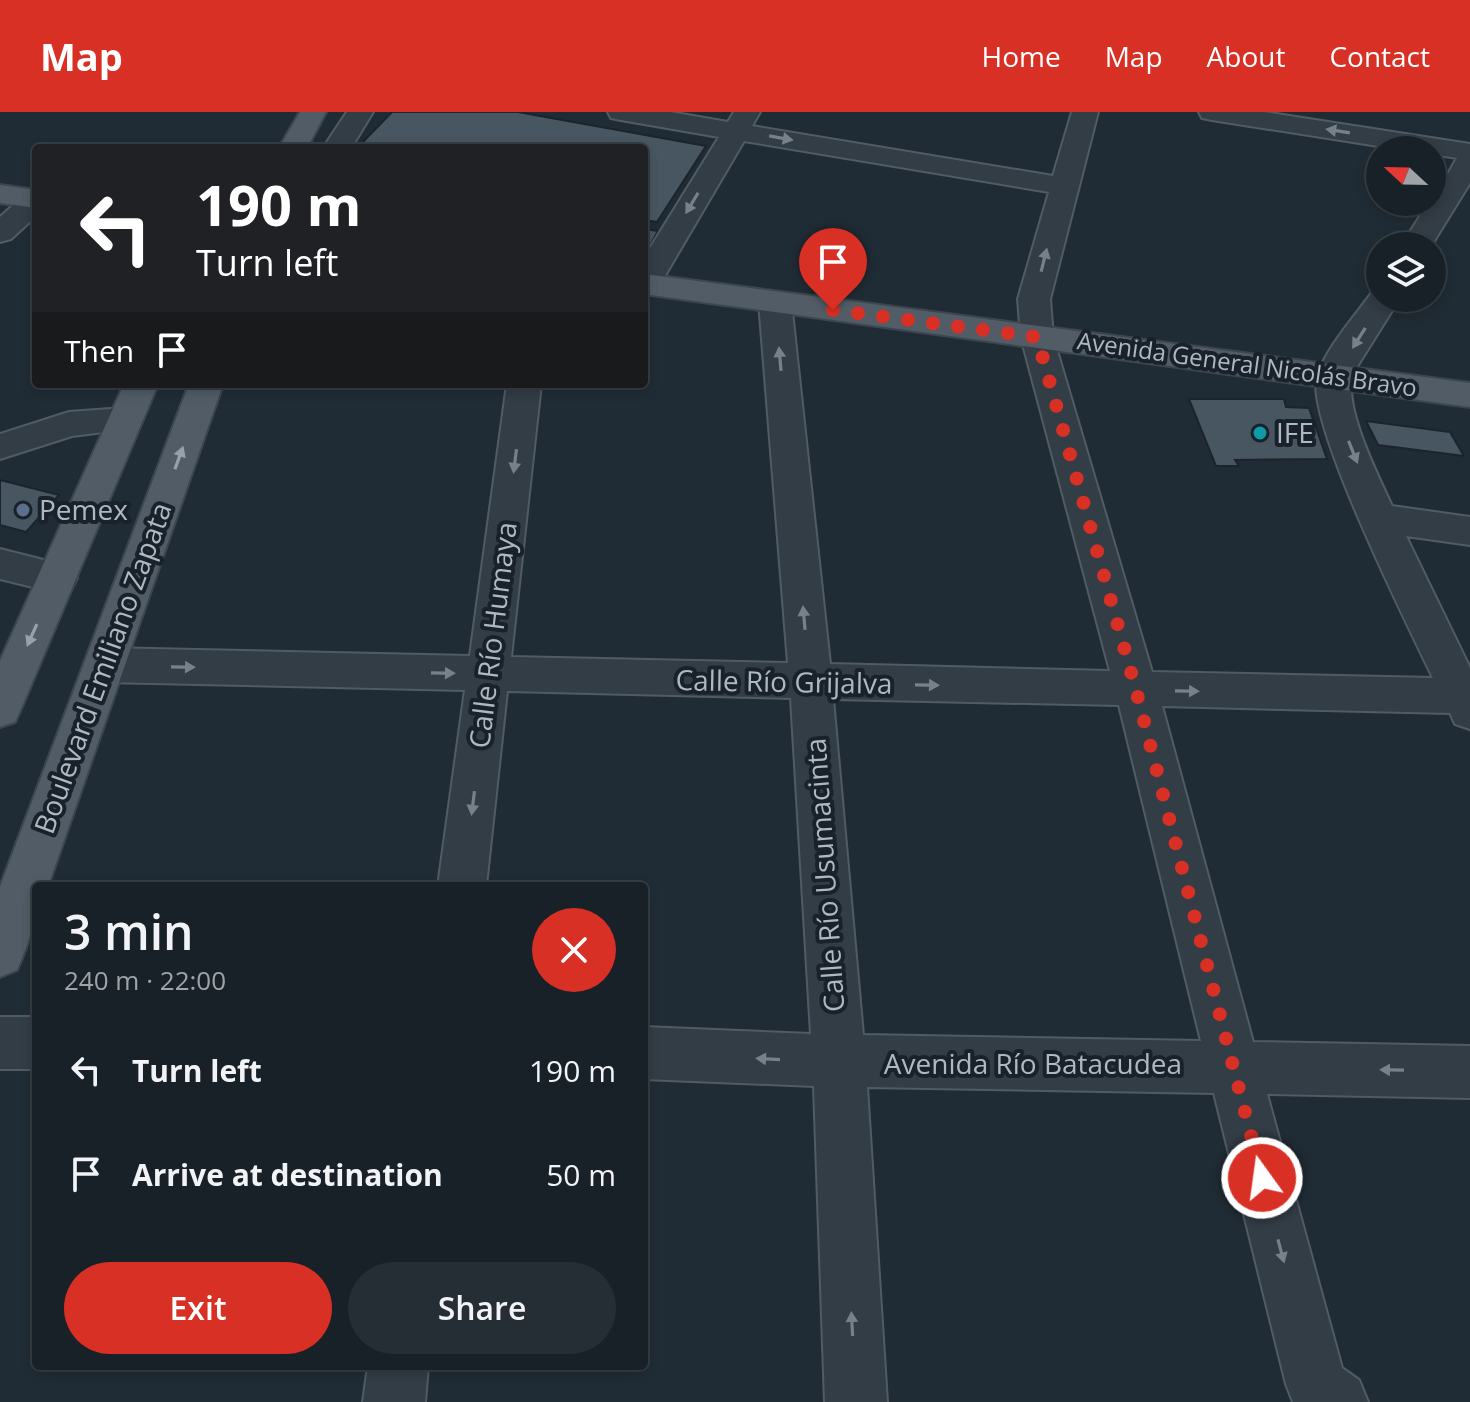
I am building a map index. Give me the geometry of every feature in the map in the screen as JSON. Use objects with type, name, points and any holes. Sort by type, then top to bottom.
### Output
[{"type":"main road","points":[[295,144],[310,114]]},
{"type":"main road","points":[[0,194],[32,199]]},
{"type":"main road","name":"Avenida General Nicolás Bravo","points":[[648,285],[1470,395]]},
{"type":"main road","points":[[0,709],[139,388]]},
{"type":"main road","name":"Boulevard Emiliano Zapata","points":[[0,953],[205,388]]},
{"type":"street","points":[[340,144],[360,112]]},
{"type":"street","points":[[621,112],[741,121],[1063,186]]},
{"type":"street","points":[[1085,112],[1034,299],[1037,337],[1136,690],[1316,1384],[1329,1399],[1337,1402]]},
{"type":"street","points":[[1212,112],[1470,152]]},
{"type":"street","points":[[648,277],[741,121]]},
{"type":"street","points":[[1425,232],[1470,160]]},
{"type":"street","points":[[0,233],[32,204]]},
{"type":"street","name":"Calle Río Usumacinta","points":[[775,302],[811,683],[839,1063],[856,1402]]},
{"type":"street","points":[[1375,312],[1334,378],[1334,403],[1380,518],[1467,704]]},
{"type":"street","name":"Calle Río Humaya","points":[[463,882],[524,388]]},
{"type":"street","points":[[0,447],[69,424],[124,420]]},
{"type":"street","points":[[1380,518],[1470,531]]},
{"type":"street","points":[[0,564],[57,578]]},
{"type":"street","name":"Calle Río Grijalva","points":[[105,665],[1136,690],[1467,704]]},
{"type":"street","points":[[0,1043],[32,1043]]},
{"type":"street","name":"Avenida Río Batacudea","points":[[648,1053],[839,1063],[1234,1066],[1470,1072]]},
{"type":"street","points":[[394,1402],[398,1370]]},
{"type":"building","points":[[392,112],[518,112],[706,146],[657,222],[648,221],[648,144],[361,144]]},
{"type":"building","points":[[648,230],[658,231],[648,249]]},
{"type":"building","name":"IFE","points":[[1189,399],[1284,399],[1286,407],[1309,408],[1327,459],[1235,460],[1239,466],[1216,466]]},
{"type":"building","points":[[1366,421],[1450,432],[1464,456],[1378,445]]},
{"type":"building","name":"Pemex","points":[[0,480],[59,495],[26,532],[0,525]]},
{"type":"place","name":"IFE","points":[[1260,433]]},
{"type":"place","name":"Pemex","points":[[23,510]]},
{"type":"route","points":[[833,310],[1037,337],[1136,690],[1262,1178]]}]
